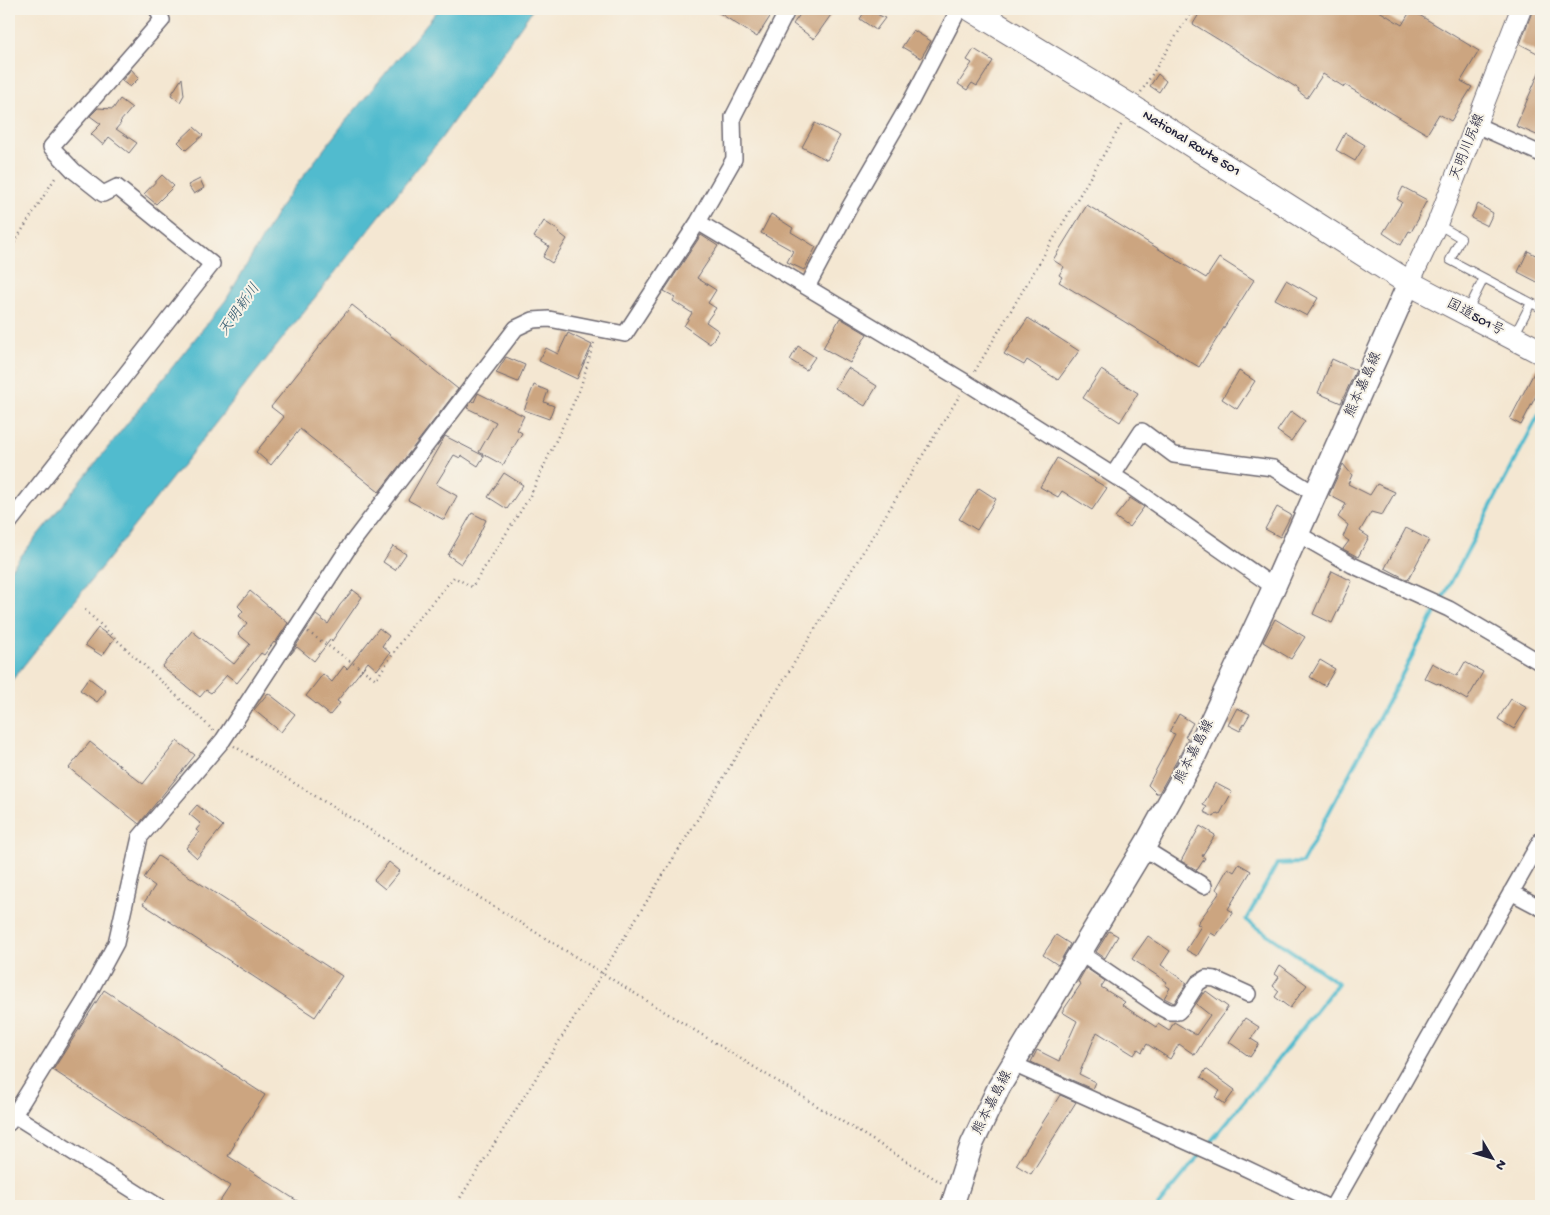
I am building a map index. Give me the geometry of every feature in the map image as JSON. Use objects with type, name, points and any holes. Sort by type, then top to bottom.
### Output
[{"type":"highway","name":"National Route 501","points":[[971,9],[1132,107],[1409,283]]},
{"type":"highway","name":"国道501号","points":[[1409,283],[1541,352]]},
{"type":"main road","name":"天明川尻線","points":[[1409,283],[1437,224],[1521,9]]},
{"type":"main road","name":"熊本嘉島線","points":[[954,1199],[972,1144],[1000,1087],[1144,848],[1195,755],[1274,587],[1409,283]]},
{"type":"street","points":[[9,522],[212,264],[117,186],[103,194],[74,171],[51,147],[162,20],[157,9]]},
{"type":"street","points":[[158,1206],[10,1117],[84,1002],[116,943],[140,837],[223,740],[351,544],[516,328],[533,320],[549,320],[625,334],[698,222],[734,159],[733,117],[788,9]]},
{"type":"street","points":[[807,287],[849,208],[911,101],[959,9]]},
{"type":"street","points":[[1476,125],[1541,154]]},
{"type":"street","points":[[698,222],[967,383],[1113,476],[1274,587]]},
{"type":"street","points":[[1113,476],[1142,431],[1174,455],[1273,468],[1315,494]]},
{"type":"street","points":[[1298,534],[1352,566],[1449,609],[1541,663]]},
{"type":"street","points":[[1333,1206],[1541,840]]},
{"type":"street","points":[[1144,848],[1204,886]]},
{"type":"street","points":[[1511,892],[1541,908]]},
{"type":"street","points":[[1080,953],[1169,1012],[1178,1012],[1198,983],[1206,978],[1215,979],[1248,994]]},
{"type":"street","points":[[1013,1064],[1326,1206]]},
{"type":"lane","points":[[1437,224],[1461,238],[1450,260],[1541,308]]},
{"type":"lane","points":[[1466,313],[1484,278]]},
{"type":"lane","points":[[1513,338],[1532,303]]},
{"type":"path","points":[[455,1206],[603,972],[967,383],[1132,107],[1193,9]]},
{"type":"path","points":[[9,251],[66,162]]},
{"type":"path","points":[[298,625],[376,679],[412,626],[454,577],[472,587],[529,498],[580,389],[598,329]]},
{"type":"path","points":[[84,610],[223,740],[603,972],[954,1199]]},
{"type":"water","name":"天明新川","points":[[439,9],[533,9],[443,136],[9,684],[9,571],[226,300],[284,201],[344,123]]},
{"type":"building","points":[[713,9],[775,9],[757,37]]},
{"type":"building","points":[[804,9],[835,9],[814,39],[793,24]]},
{"type":"building","points":[[866,9],[885,18],[876,30],[860,19]]},
{"type":"building","points":[[1202,9],[1376,9],[1402,25],[1411,10],[1479,51],[1461,81],[1472,87],[1451,121],[1439,114],[1427,134],[1323,74],[1307,98],[1298,91],[1299,89],[1193,24]]},
{"type":"building","points":[[1533,9],[1541,9],[1541,55],[1520,44]]},
{"type":"building","points":[[913,30],[931,41],[921,58],[902,47]]},
{"type":"building","points":[[974,49],[993,61],[977,86],[972,83],[967,90],[958,84],[972,63],[967,60]]},
{"type":"building","points":[[1541,68],[1541,137],[1516,126]]},
{"type":"building","points":[[131,69],[139,78],[130,87],[122,81]]},
{"type":"building","points":[[1158,74],[1166,81],[1159,92],[1150,86]]},
{"type":"building","points":[[182,78],[184,95],[180,102],[171,95]]},
{"type":"building","points":[[120,99],[132,108],[116,129],[137,143],[129,153],[109,137],[103,145],[91,134],[101,124],[90,116],[98,108],[113,109]]},
{"type":"building","points":[[815,123],[840,136],[827,160],[802,147]]},
{"type":"building","points":[[194,127],[203,135],[186,150],[178,142]]},
{"type":"building","points":[[1345,133],[1365,145],[1355,161],[1336,150]]},
{"type":"building","points":[[162,175],[174,186],[156,204],[144,194]]},
{"type":"building","points":[[200,179],[204,188],[194,194],[188,185]]},
{"type":"building","points":[[1403,187],[1427,200],[1411,232],[1409,231],[1401,245],[1383,233],[1402,202],[1397,199]]},
{"type":"building","points":[[1478,204],[1493,213],[1487,226],[1471,218]]},
{"type":"building","points":[[1087,205],[1206,278],[1219,258],[1254,280],[1199,367],[1059,282],[1062,277],[1059,275],[1064,267],[1053,260]]},
{"type":"building","points":[[771,214],[793,228],[791,232],[816,247],[804,270],[787,262],[793,251],[761,233]]},
{"type":"building","points":[[544,221],[567,239],[552,263],[543,257],[549,246],[534,237]]},
{"type":"building","points":[[701,235],[718,246],[697,278],[716,290],[708,303],[716,308],[706,322],[719,331],[710,344],[684,326],[692,313],[673,301],[675,297],[664,291]]},
{"type":"building","points":[[1528,251],[1541,258],[1541,284],[1518,272]]},
{"type":"building","points":[[1286,280],[1318,298],[1307,316],[1275,299]]},
{"type":"building","points":[[352,305],[458,389],[379,492],[300,429],[271,465],[256,452],[284,417],[271,407]]},
{"type":"building","points":[[840,318],[867,334],[850,363],[823,348]]},
{"type":"building","points":[[1028,318],[1079,351],[1058,380],[1027,360],[1024,365],[1004,354]]},
{"type":"building","points":[[568,333],[592,345],[577,379],[539,361],[546,348],[558,354]]},
{"type":"building","points":[[798,346],[815,357],[806,370],[790,360]]},
{"type":"building","points":[[506,357],[525,365],[518,382],[496,373]]},
{"type":"building","points":[[1332,359],[1356,370],[1341,403],[1318,393]]},
{"type":"building","points":[[1538,365],[1541,366],[1541,386],[1521,425],[1510,419]]},
{"type":"building","points":[[848,368],[877,386],[865,406],[835,388]]},
{"type":"building","points":[[1101,370],[1138,393],[1120,422],[1083,398]]},
{"type":"building","points":[[1239,371],[1255,381],[1237,409],[1222,399]]},
{"type":"building","points":[[534,385],[548,391],[544,402],[554,406],[549,419],[524,410]]},
{"type":"building","points":[[478,393],[524,416],[517,430],[522,433],[503,465],[479,452],[496,422],[467,408],[472,400],[474,402]]},
{"type":"building","points":[[1291,411],[1305,421],[1291,441],[1277,431]]},
{"type":"building","points":[[445,436],[484,456],[478,466],[461,455],[460,458],[454,455],[436,484],[457,496],[444,520],[408,500]]},
{"type":"building","points":[[1057,458],[1107,488],[1092,510],[1062,491],[1058,497],[1040,487]]},
{"type":"building","points":[[1343,464],[1352,475],[1348,484],[1370,495],[1377,484],[1395,492],[1382,515],[1371,512],[1360,531],[1369,537],[1358,557],[1343,549],[1349,541],[1343,537],[1348,525],[1338,517],[1346,504],[1329,495]]},
{"type":"building","points":[[504,473],[523,485],[507,509],[488,497]]},
{"type":"building","points":[[979,488],[996,499],[977,530],[959,519]]},
{"type":"building","points":[[1130,498],[1144,507],[1129,527],[1115,517]]},
{"type":"building","points":[[1277,507],[1291,515],[1280,537],[1265,529]]},
{"type":"building","points":[[472,513],[486,520],[475,543],[461,564],[448,555]]},
{"type":"building","points":[[1406,528],[1429,540],[1408,580],[1385,568]]},
{"type":"building","points":[[393,546],[406,554],[395,570],[383,562]]},
{"type":"building","points":[[1332,571],[1352,581],[1332,623],[1313,614]]},
{"type":"building","points":[[353,590],[362,597],[332,641],[330,640],[314,661],[297,647],[290,655],[316,615],[328,624],[340,605]]},
{"type":"building","points":[[250,591],[288,623],[275,643],[264,655],[261,653],[237,683],[227,675],[211,693],[206,690],[200,697],[162,667],[192,631],[234,664],[250,644],[238,634],[247,623],[239,616],[243,611],[238,606]]},
{"type":"building","points":[[1275,619],[1305,637],[1291,659],[1263,642]]},
{"type":"building","points":[[98,628],[114,639],[102,656],[85,645]]},
{"type":"building","points":[[379,628],[389,636],[382,646],[390,653],[377,670],[368,662],[337,701],[340,703],[330,715],[306,696],[323,674],[332,682],[344,666],[347,669]]},
{"type":"building","points":[[1320,660],[1335,669],[1325,686],[1310,677]]},
{"type":"building","points":[[1465,662],[1483,672],[1467,700],[1438,683],[1424,678],[1432,663],[1457,676]]},
{"type":"building","points":[[89,678],[106,691],[97,702],[80,690]]},
{"type":"building","points":[[268,693],[295,714],[281,732],[254,710]]},
{"type":"building","points":[[1511,699],[1527,708],[1514,729],[1498,719]]},
{"type":"building","points":[[1237,708],[1250,714],[1240,731],[1228,725]]},
{"type":"building","points":[[1179,714],[1193,723],[1185,737],[1188,738],[1182,751],[1159,793],[1156,793],[1148,785],[1175,734],[1169,732]]},
{"type":"building","points":[[177,741],[195,755],[139,824],[69,768],[90,742],[143,784]]},
{"type":"building","points":[[1215,783],[1232,792],[1220,814],[1217,813],[1214,817],[1204,812],[1207,807],[1203,805]]},
{"type":"building","points":[[197,805],[223,826],[197,858],[186,848],[199,832],[196,830],[201,824],[189,814]]},
{"type":"building","points":[[1200,826],[1215,835],[1202,856],[1205,858],[1197,870],[1181,861]]},
{"type":"building","points":[[158,856],[342,976],[315,1017],[143,904],[155,886],[144,878]]},
{"type":"building","points":[[389,862],[400,871],[385,889],[374,880]]},
{"type":"building","points":[[1239,864],[1251,871],[1228,909],[1233,912],[1216,936],[1211,933],[1197,956],[1186,950],[1201,926],[1197,924],[1220,892],[1216,889],[1228,868],[1234,872]]},
{"type":"building","points":[[1109,931],[1118,936],[1105,958],[1096,952]]},
{"type":"building","points":[[1056,935],[1070,944],[1058,965],[1043,955]]},
{"type":"building","points":[[1148,936],[1170,951],[1161,965],[1187,983],[1174,1003],[1164,998],[1170,988],[1165,985],[1167,982],[1132,959]]},
{"type":"building","points":[[1280,965],[1307,985],[1290,1008],[1275,997],[1279,991],[1273,986],[1279,977],[1275,974]]},
{"type":"building","points":[[1086,968],[1105,981],[1101,987],[1125,1002],[1122,1005],[1156,1027],[1158,1024],[1169,1031],[1174,1022],[1196,1035],[1210,1015],[1196,1004],[1206,991],[1228,1007],[1195,1055],[1179,1044],[1170,1059],[1147,1044],[1142,1052],[1138,1049],[1134,1055],[1097,1032],[1079,1074],[1095,1082],[1092,1089],[1031,1062],[1037,1050],[1059,1061],[1077,1021],[1062,1012],[1081,984],[1078,982]]},
{"type":"building","points":[[104,990],[265,1095],[234,1143],[228,1156],[305,1206],[217,1206],[230,1186],[53,1070]]},
{"type":"building","points":[[1245,1018],[1259,1027],[1251,1039],[1259,1044],[1250,1057],[1229,1042]]},
{"type":"building","points":[[1206,1069],[1235,1090],[1225,1104],[1215,1097],[1220,1091],[1201,1077]]},
{"type":"building","points":[[1060,1095],[1076,1102],[1031,1174],[1016,1165]]},
{"type":"waterway","points":[[1441,601],[1541,411]]},
{"type":"waterway","points":[[1207,1146],[1338,983],[1246,920],[1277,864],[1302,863],[1438,607]]},
{"type":"waterway","points":[[1158,1206],[1202,1152]]}]
